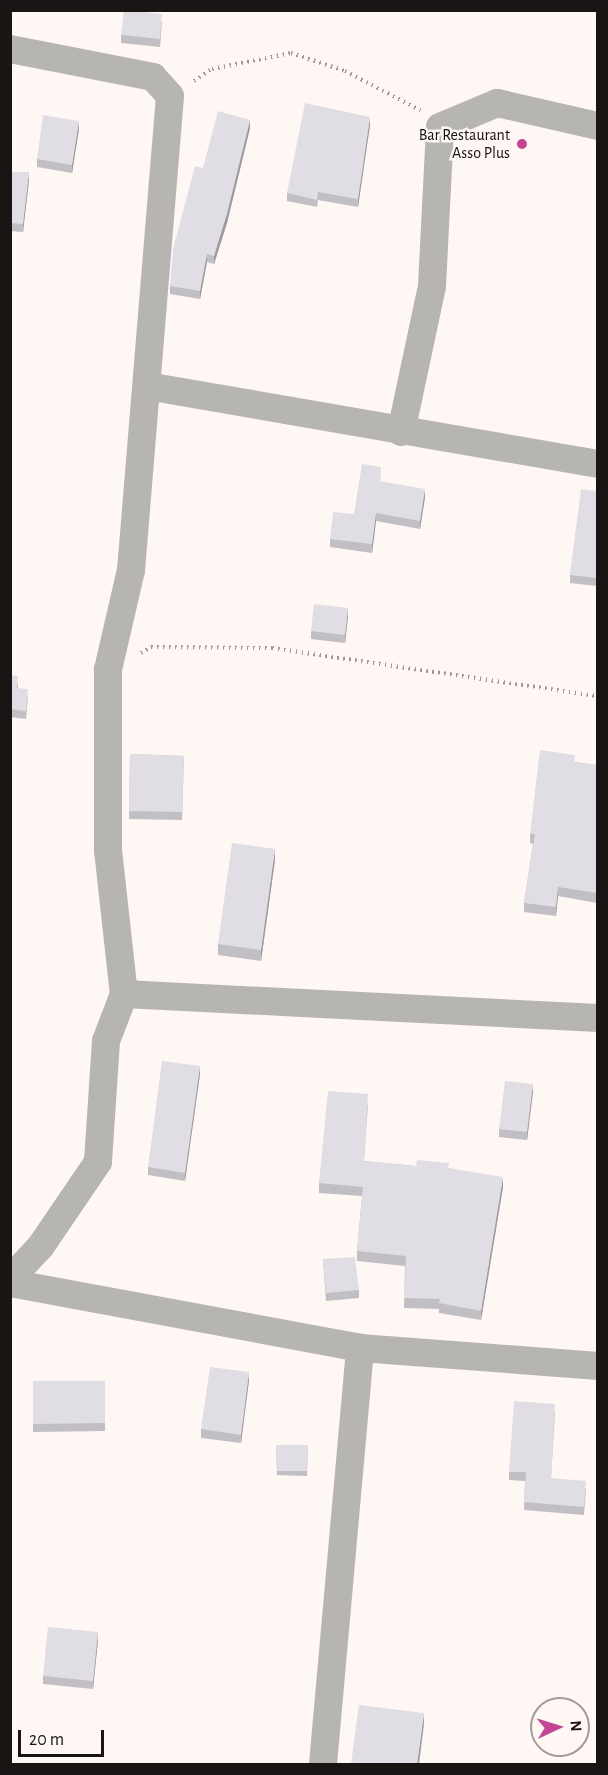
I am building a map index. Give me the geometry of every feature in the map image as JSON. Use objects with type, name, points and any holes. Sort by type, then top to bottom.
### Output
[{"type":"street","points":[[10,49],[153,77],[170,96],[131,570],[108,670],[108,850],[124,994],[106,1041],[98,1162],[41,1246],[10,1281]]},
{"type":"street","points":[[401,432],[432,286],[440,127],[497,103],[597,126]]},
{"type":"street","points":[[147,386],[401,432],[597,464]]},
{"type":"street","points":[[124,994],[597,1018]]},
{"type":"street","points":[[10,1281],[360,1348],[597,1366]]},
{"type":"street","points":[[322,1764],[360,1348]]},
{"type":"path","points":[[170,96],[212,69],[291,53],[377,86],[424,112],[440,127]]},
{"type":"path","points":[[108,670],[151,647],[272,648],[597,696]]},
{"type":"building","points":[[124,10],[162,14],[160,39],[121,35]]},
{"type":"building","points":[[305,103],[370,117],[358,199],[318,192],[317,200],[287,193]]},
{"type":"building","points":[[218,111],[250,120],[227,214],[214,256],[207,254],[200,291],[170,286],[173,249],[195,166],[203,168]]},
{"type":"building","points":[[43,115],[79,121],[72,165],[37,159]]},
{"type":"building","points":[[10,172],[29,172],[23,224],[10,223]]},
{"type":"building","points":[[362,464],[381,467],[380,481],[425,489],[420,521],[376,513],[372,544],[330,539],[333,512],[354,514]]},
{"type":"building","points":[[581,489],[597,491],[597,578],[570,575]]},
{"type":"building","points":[[314,604],[348,608],[345,635],[311,631]]},
{"type":"building","points":[[10,675],[18,676],[17,688],[28,689],[26,711],[10,709]]},
{"type":"building","points":[[540,750],[575,755],[574,762],[597,765],[597,893],[558,887],[556,907],[524,903],[535,834],[530,834]]},
{"type":"building","points":[[130,754],[184,756],[182,812],[129,811]]},
{"type":"building","points":[[232,843],[275,849],[261,950],[218,944]]},
{"type":"building","points":[[162,1061],[200,1066],[185,1173],[148,1167]]},
{"type":"building","points":[[505,1081],[533,1084],[527,1132],[499,1129]]},
{"type":"building","points":[[328,1091],[368,1094],[364,1161],[416,1166],[417,1160],[449,1163],[448,1168],[503,1177],[481,1311],[439,1303],[440,1299],[404,1298],[406,1256],[357,1251],[363,1187],[319,1183]]},
{"type":"building","points":[[355,1257],[359,1290],[326,1293],[323,1259]]},
{"type":"building","points":[[210,1367],[249,1372],[241,1435],[201,1429]]},
{"type":"building","points":[[33,1381],[105,1381],[105,1423],[33,1424]]},
{"type":"building","points":[[514,1401],[555,1404],[551,1478],[586,1481],[584,1507],[524,1502],[526,1472],[509,1472]]},
{"type":"building","points":[[276,1445],[308,1445],[307,1471],[277,1471]]},
{"type":"building","points":[[48,1627],[98,1632],[93,1681],[43,1676]]},
{"type":"building","points":[[359,1705],[424,1713],[417,1764],[351,1764]]},
{"type":"place","name":"Bar Restaurant Asso Plus","points":[[522,144]]}]
